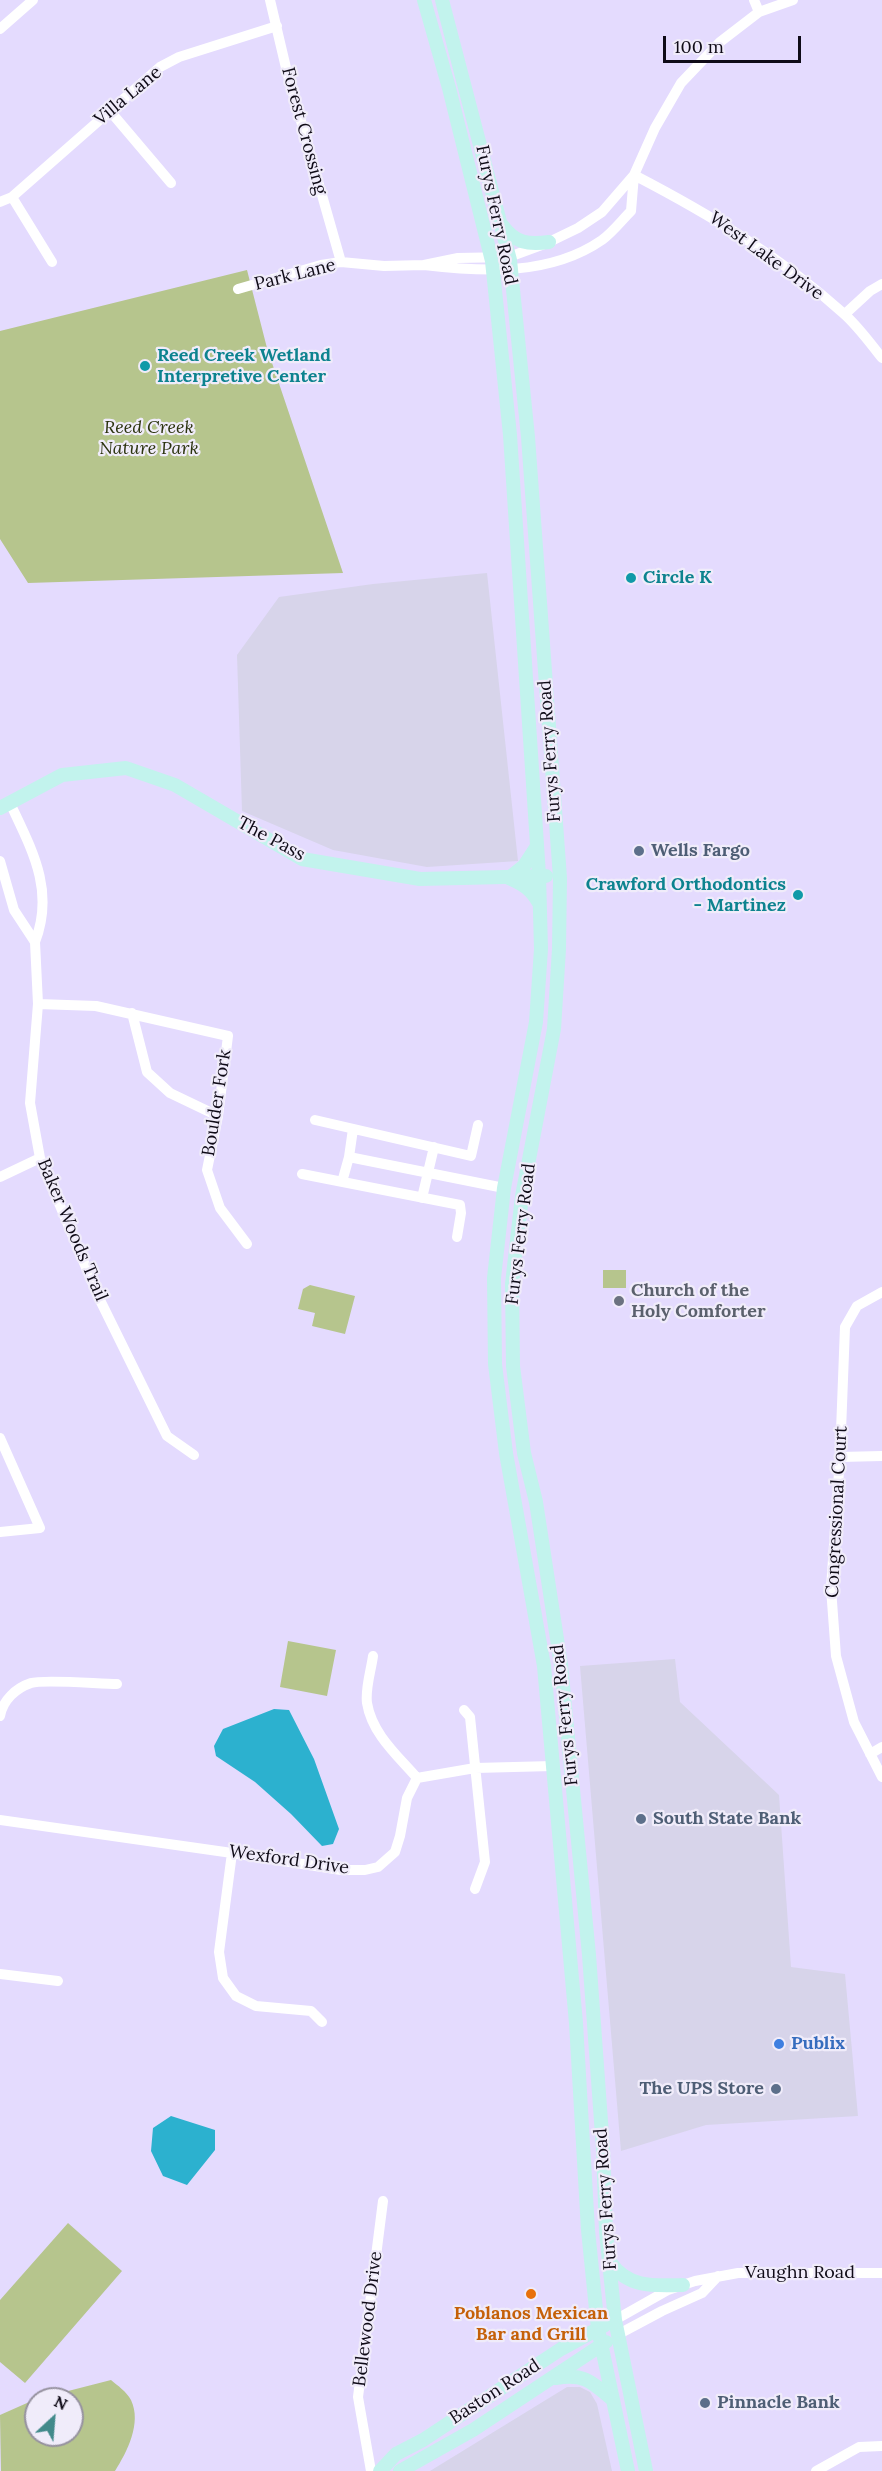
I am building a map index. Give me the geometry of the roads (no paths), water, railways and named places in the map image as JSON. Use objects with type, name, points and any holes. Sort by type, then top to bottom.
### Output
[{"type":"main road","name":"Furys Ferry Road","points":[[424,0],[449,88],[492,263],[510,435],[539,875],[541,949],[536,1022],[504,1188],[492,1299],[495,1364],[506,1453],[544,1666],[576,2023],[588,2230],[598,2329],[628,2471]]},
{"type":"main road","name":"Furys Ferry Road","points":[[442,0],[510,263],[528,437],[560,878],[559,949],[554,1029],[522,1196],[512,1284],[513,1366],[524,1453],[536,1502],[561,1665],[589,1955],[615,2320],[646,2471]]},
{"type":"main road","points":[[501,225],[519,242],[533,244],[549,242]]},
{"type":"main road","points":[[519,568],[537,567]]},
{"type":"main road","name":"The Pass","points":[[5,806],[62,775],[126,768],[175,785],[302,859],[420,879],[509,878],[539,875],[560,878]]},
{"type":"main road","points":[[537,846],[524,866],[509,878],[524,884],[534,893],[539,903]]},
{"type":"main road","points":[[609,2261],[617,2272],[631,2282],[652,2286],[682,2285]]},
{"type":"main road","name":"Baston Road","points":[[380,2471],[396,2454],[423,2440],[561,2349],[615,2320]]},
{"type":"main road","name":"Baston Road","points":[[400,2471],[472,2430],[617,2335]]},
{"type":"main road","points":[[551,2379],[570,2376],[589,2380],[613,2400]]},
{"type":"street","points":[[0,29],[33,0]]},
{"type":"street","name":"Forest Crossing","points":[[270,0],[287,72],[341,262]]},
{"type":"street","points":[[754,0],[759,12]]},
{"type":"street","points":[[510,263],[578,228],[602,212],[634,175],[655,128],[681,83],[720,42],[759,12],[793,0]]},
{"type":"street","name":"Villa Lane","points":[[0,202],[12,197],[160,67],[179,57],[277,26]]},
{"type":"street","points":[[110,111],[171,183]]},
{"type":"street","points":[[510,263],[520,269],[555,262],[603,239],[632,211],[634,175]]},
{"type":"street","name":"West Lake Drive","points":[[634,175],[700,209],[760,248],[845,314],[882,358]]},
{"type":"street","points":[[12,197],[52,262]]},
{"type":"street","points":[[594,217],[608,234]]},
{"type":"street","name":"Park Lane","points":[[238,290],[341,262],[384,266],[424,265],[458,258],[510,263]]},
{"type":"street","points":[[845,314],[870,291],[882,284]]},
{"type":"street","name":"Baker Woods Trail","points":[[5,806],[31,848],[42,887],[44,914],[35,942],[38,1004],[30,1103],[39,1158],[98,1296],[167,1436],[194,1455]]},
{"type":"street","points":[[0,861],[14,910],[35,942]]},
{"type":"street","name":"Boulder Fork","points":[[38,1004],[96,1006],[228,1036],[218,1116],[207,1170],[220,1208],[247,1244]]},
{"type":"street","points":[[132,1013],[147,1072],[170,1093],[218,1116]]},
{"type":"street","points":[[315,1120],[471,1156],[478,1125]]},
{"type":"street","points":[[342,1182],[353,1129]]},
{"type":"street","points":[[422,1198],[434,1147]]},
{"type":"street","points":[[349,1157],[504,1188]]},
{"type":"street","points":[[0,1177],[39,1158]]},
{"type":"street","points":[[302,1174],[460,1206],[462,1213],[457,1237]]},
{"type":"street","name":"Congressional Court","points":[[882,1292],[857,1306],[845,1328],[840,1457],[831,1588],[836,1656],[854,1722],[882,1777]]},
{"type":"street","points":[[0,1438],[40,1528],[0,1532]]},
{"type":"street","points":[[840,1457],[882,1456]]},
{"type":"street","points":[[373,1656],[367,1702],[374,1723],[386,1743],[417,1778],[475,1768],[553,1766]]},
{"type":"street","points":[[0,1716],[2,1705],[16,1691],[33,1682],[117,1684]]},
{"type":"street","points":[[464,1710],[470,1718],[484,1862],[475,1889]]},
{"type":"street","points":[[870,1754],[882,1747]]},
{"type":"street","name":"Wexford Drive","points":[[0,1820],[232,1852],[341,1870],[378,1867],[395,1852],[407,1798],[417,1778]]},
{"type":"street","points":[[232,1852],[219,1952],[223,1977],[236,1996],[256,2006],[311,2011],[322,2022]]},
{"type":"street","points":[[0,1974],[58,1981]]},
{"type":"street","name":"Bellewood Drive","points":[[371,2471],[358,2397],[383,2201]]},
{"type":"street","name":"Vaughn Road","points":[[615,2320],[668,2290],[718,2276],[738,2273],[882,2273]]},
{"type":"street","points":[[617,2335],[702,2293],[718,2276]]},
{"type":"street","points":[[820,2470],[859,2447],[882,2446]]},
{"type":"water","points":[[274,1709],[289,1710],[314,1759],[339,1829],[333,1844],[322,1846],[255,1782],[216,1756],[214,1746],[223,1729]]},
{"type":"water","points":[[171,2116],[215,2130],[215,2150],[187,2185],[163,2176],[151,2151],[153,2128]]},
{"type":"place","name":"Reed Creek Wetland Interpretive Center","points":[[145,366]]},
{"type":"place","name":"Circle K","points":[[631,578]]},
{"type":"place","name":"Wells Fargo","points":[[639,851]]},
{"type":"place","name":"Crawford Orthodontics - Martinez","points":[[798,895]]},
{"type":"place","name":"Church of the Holy Comforter","points":[[619,1301]]},
{"type":"place","name":"South State Bank","points":[[641,1819]]},
{"type":"place","name":"Publix","points":[[779,2044]]},
{"type":"place","name":"The UPS Store","points":[[776,2089]]},
{"type":"place","name":"Poblanos Mexican Bar and Grill","points":[[531,2294]]},
{"type":"place","name":"Pinnacle Bank","points":[[705,2403]]},
{"type":"park label","name":"Reed Creek Nature Park","points":[[149,438]]}]
